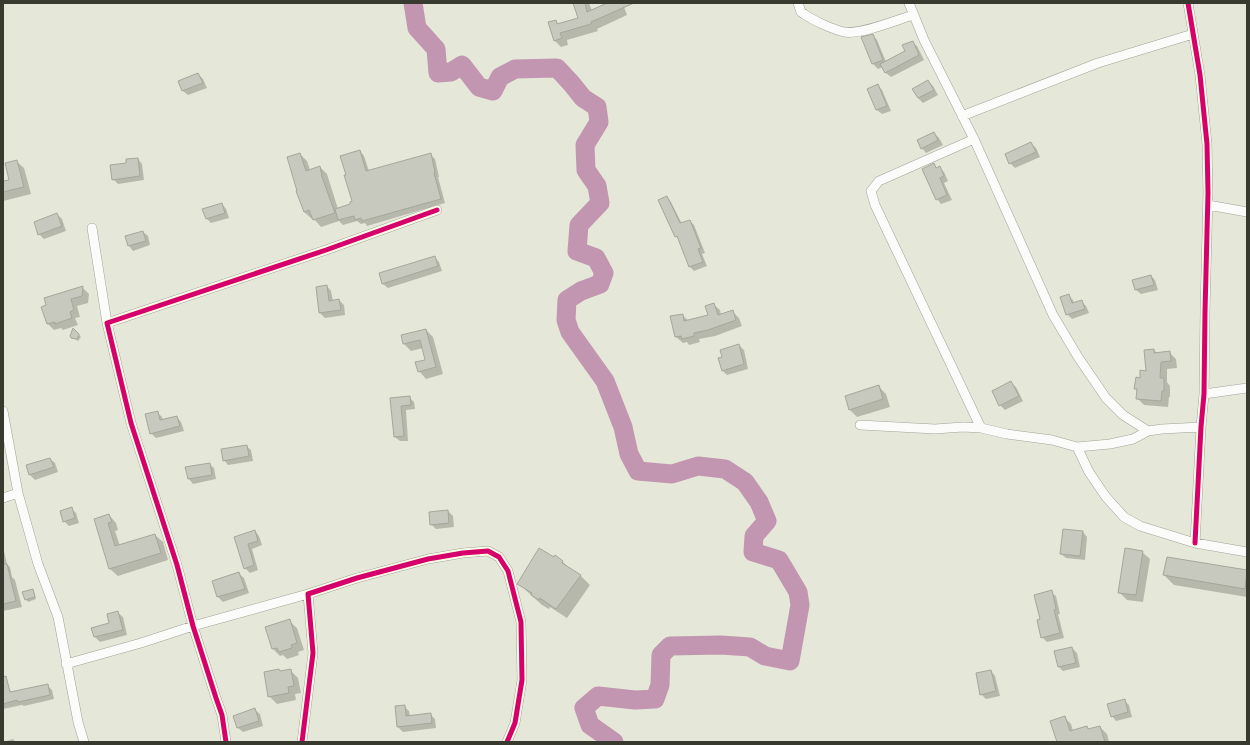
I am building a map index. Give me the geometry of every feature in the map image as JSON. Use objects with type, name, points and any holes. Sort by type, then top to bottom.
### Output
[{"type":"street","points":[[798,3],[801,12],[804,14],[844,32],[864,30],[913,15]]},
{"type":"street","points":[[909,3],[924,40],[974,139],[1050,309],[1078,357],[1106,398],[1123,415],[1148,431]]},
{"type":"street","points":[[1188,3],[1200,75],[1207,144],[1208,205],[1204,394],[1195,543]]},
{"type":"street","points":[[962,116],[1098,63],[1194,34]]},
{"type":"street","points":[[974,139],[879,181],[871,191],[875,205],[981,428]]},
{"type":"street","points":[[1208,205],[1247,212]]},
{"type":"street","points":[[107,324],[326,250],[437,210]]},
{"type":"street","points":[[92,228],[107,324],[131,423],[177,565],[193,626],[222,715],[226,742]]},
{"type":"street","points":[[1204,394],[1247,388]]},
{"type":"street","points":[[3,411],[18,493],[38,564],[58,617],[78,722],[84,742]]},
{"type":"street","points":[[860,425],[934,429],[963,427],[981,428],[1006,434],[1052,440],[1077,447],[1110,444],[1133,439],[1148,431],[1162,428],[1201,427]]},
{"type":"street","points":[[1077,447],[1089,472],[1106,497],[1124,517],[1140,526],[1195,543],[1247,552]]},
{"type":"street","points":[[3,498],[18,493]]},
{"type":"street","points":[[66,664],[141,643],[193,626],[308,594],[357,578],[428,559],[463,553],[488,552],[499,557],[508,571],[522,622],[522,680],[515,723],[507,742]]},
{"type":"street","points":[[302,742],[313,653],[308,594]]},
{"type":"building","points":[[573,3],[585,3],[587,12],[607,3],[634,3],[591,22],[591,24],[560,33],[562,38],[554,41],[548,22],[556,20],[557,24],[578,18]]},
{"type":"building","points":[[873,34],[883,60],[872,64],[861,37]]},
{"type":"building","points":[[913,41],[919,55],[885,73],[880,64],[905,51],[902,45]]},
{"type":"building","points":[[198,73],[203,83],[182,91],[178,81]]},
{"type":"building","points":[[928,80],[934,90],[918,98],[912,89]]},
{"type":"building","points":[[878,84],[887,106],[876,110],[867,89]]},
{"type":"building","points":[[934,132],[938,140],[921,149],[917,140]]},
{"type":"building","points":[[1031,142],[1036,152],[1009,164],[1005,154]]},
{"type":"building","points":[[360,150],[366,171],[431,153],[434,173],[441,199],[362,221],[361,218],[355,220],[354,216],[338,220],[335,209],[350,204],[352,201],[340,156]]},
{"type":"building","points":[[300,153],[306,171],[320,166],[322,177],[335,213],[313,220],[309,210],[304,212],[296,191],[287,157]]},
{"type":"building","points":[[138,158],[140,176],[112,180],[110,165],[126,163],[126,159]]},
{"type":"building","points":[[17,160],[24,187],[3,192],[3,181],[9,180],[5,163]]},
{"type":"building","points":[[934,163],[936,168],[940,166],[944,176],[940,178],[947,195],[936,200],[922,169]]},
{"type":"building","points":[[667,196],[680,223],[690,220],[701,248],[698,249],[703,262],[689,267],[677,236],[675,237],[658,200]]},
{"type":"building","points":[[222,203],[225,213],[206,219],[202,209]]},
{"type":"building","points":[[57,213],[62,226],[38,235],[34,222]]},
{"type":"building","points":[[143,231],[146,241],[128,246],[125,236]]},
{"type":"building","points":[[435,256],[438,266],[382,284],[379,273]]},
{"type":"building","points":[[1151,275],[1154,285],[1135,290],[1132,280]]},
{"type":"building","points":[[327,285],[329,301],[339,299],[341,310],[319,313],[316,287]]},
{"type":"building","points":[[83,286],[82,296],[71,299],[74,310],[70,312],[72,318],[55,324],[55,322],[47,324],[41,307],[46,305],[44,298]]},
{"type":"building","points":[[1069,294],[1072,303],[1082,300],[1085,309],[1066,315],[1060,297]]},
{"type":"building","points":[[714,303],[718,315],[733,310],[736,320],[708,330],[694,333],[694,336],[682,339],[681,336],[675,337],[670,316],[683,314],[684,321],[708,315],[705,306]]},
{"type":"building","points":[[73,328],[79,334],[76,339],[71,338],[70,336]]},
{"type":"building","points":[[426,329],[436,367],[418,372],[415,362],[425,360],[420,340],[403,344],[401,335]]},
{"type":"building","points":[[739,344],[744,364],[722,371],[718,358],[722,357],[720,350]]},
{"type":"building","points":[[1154,349],[1154,353],[1170,351],[1171,361],[1161,362],[1160,378],[1164,378],[1164,391],[1162,391],[1161,401],[1136,399],[1137,389],[1134,389],[1136,377],[1140,378],[1140,370],[1146,371],[1144,350]]},
{"type":"building","points":[[1011,381],[1019,396],[999,406],[992,391]]},
{"type":"building","points":[[879,385],[883,399],[849,410],[845,396]]},
{"type":"building","points":[[410,396],[411,405],[401,406],[404,436],[394,437],[390,398]]},
{"type":"building","points":[[158,411],[160,420],[177,416],[180,426],[150,434],[145,414]]},
{"type":"building","points":[[247,445],[249,456],[223,461],[221,449]]},
{"type":"building","points":[[50,458],[54,467],[29,475],[26,465]]},
{"type":"building","points":[[210,463],[212,475],[188,479],[185,467]]},
{"type":"building","points":[[72,507],[75,518],[63,522],[60,511]]},
{"type":"building","points":[[448,510],[449,523],[430,525],[429,512]]},
{"type":"building","points":[[109,514],[112,522],[108,523],[115,546],[155,534],[161,553],[109,569],[94,519]]},
{"type":"building","points":[[1063,529],[1083,531],[1080,556],[1060,554]]},
{"type":"building","points":[[255,530],[258,541],[248,544],[254,565],[244,569],[234,537]]},
{"type":"building","points":[[539,548],[554,557],[555,555],[563,561],[562,563],[581,575],[556,609],[540,598],[539,600],[531,595],[532,593],[517,584]]},
{"type":"building","points":[[1125,548],[1143,551],[1136,595],[1118,593]]},
{"type":"building","points":[[1167,557],[1247,570],[1245,589],[1163,575]]},
{"type":"building","points":[[3,564],[7,564],[16,601],[3,604]]},
{"type":"building","points":[[239,572],[245,589],[217,597],[212,581]]},
{"type":"building","points":[[33,589],[35,597],[25,600],[22,592]]},
{"type":"building","points":[[1052,590],[1056,609],[1054,610],[1060,633],[1041,638],[1037,620],[1040,619],[1034,595]]},
{"type":"building","points":[[118,611],[123,630],[94,637],[91,628],[109,623],[107,614]]},
{"type":"building","points":[[290,619],[297,643],[291,645],[292,648],[279,652],[277,648],[272,649],[265,627]]},
{"type":"building","points":[[1072,647],[1076,663],[1058,667],[1054,651]]},
{"type":"building","points":[[279,669],[280,671],[291,669],[294,686],[288,687],[289,693],[268,697],[264,672]]},
{"type":"building","points":[[991,670],[996,691],[980,695],[976,673]]},
{"type":"building","points":[[6,676],[10,692],[48,684],[50,695],[18,702],[17,700],[3,704],[3,677]]},
{"type":"building","points":[[1125,699],[1128,712],[1111,717],[1107,704]]},
{"type":"building","points":[[405,705],[406,716],[431,713],[432,723],[397,727],[395,706]]},
{"type":"building","points":[[255,708],[259,721],[237,728],[233,716]]},
{"type":"building","points":[[1065,716],[1070,731],[1087,726],[1088,729],[1100,726],[1105,742],[1057,742],[1050,721]]},
{"type":"waterway","points":[[413,3],[417,28],[436,49],[438,73],[451,72],[462,65],[479,87],[493,91],[500,77],[515,69],[557,68],[583,98],[597,107],[599,122],[585,145],[586,170],[597,186],[600,203],[579,225],[577,251],[596,258],[604,273],[600,284],[581,291],[567,300],[566,320],[570,332],[605,381],[623,427],[629,454],[638,471],[672,474],[698,466],[725,469],[745,482],[759,502],[767,521],[754,536],[753,552],[779,560],[798,592],[800,605],[790,661],[765,656],[750,647],[721,645],[670,646],[661,655],[660,685],[655,699],[635,700],[598,696],[584,708],[590,725],[614,742]]},
{"type":"cycle path","points":[[1188,3],[1200,75],[1207,144],[1208,193],[1204,394],[1195,543]]},
{"type":"cycle path","points":[[226,742],[222,715],[193,626],[177,565],[131,423],[107,323],[326,250],[437,210]]},
{"type":"cycle path","points":[[302,742],[313,653],[308,594],[357,578],[428,559],[463,553],[488,551],[499,557],[508,571],[521,622],[522,680],[515,723],[507,742]]}]
